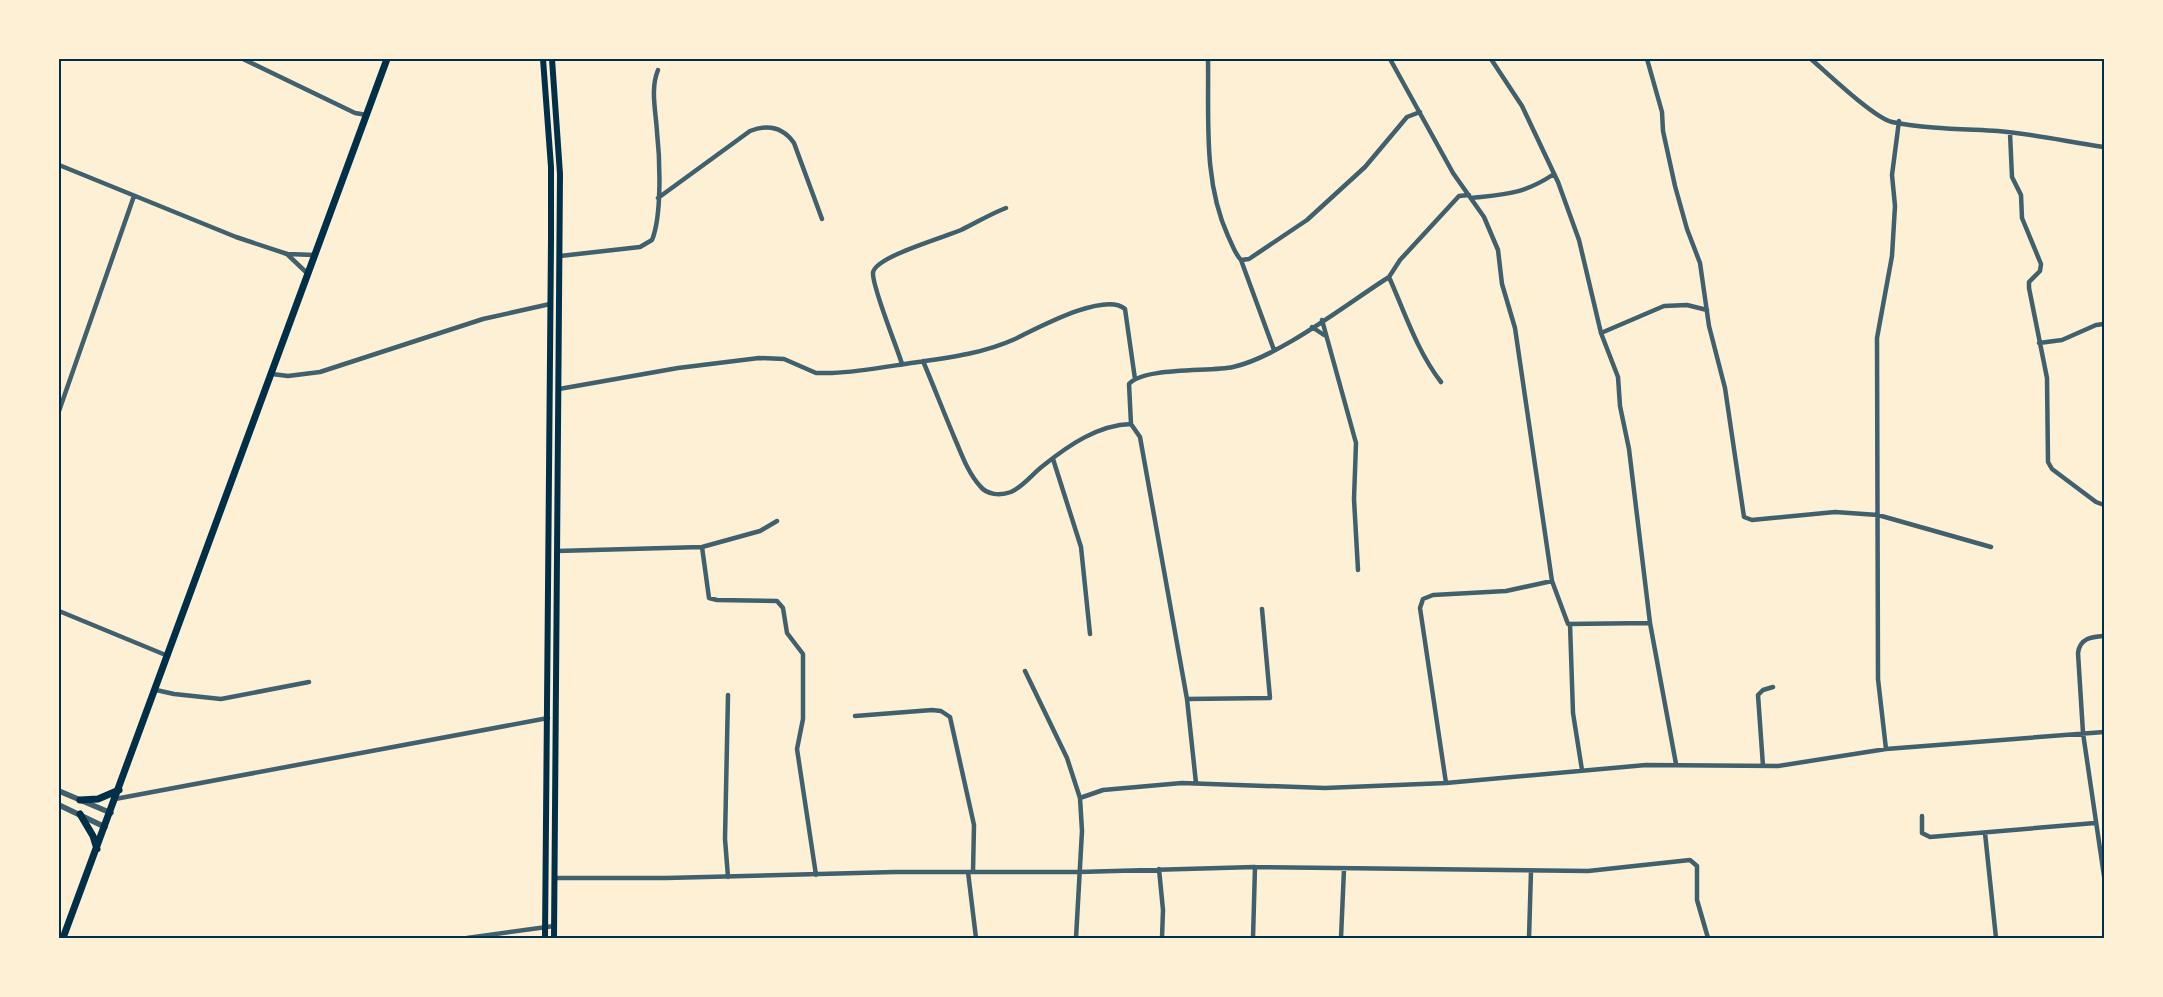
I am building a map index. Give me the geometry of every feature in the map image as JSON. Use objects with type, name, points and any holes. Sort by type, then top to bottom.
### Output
[{"type":"highway","points":[[64,938],[387,59]]},
{"type":"highway","points":[[80,800],[98,799],[119,790]]},
{"type":"highway","points":[[80,814],[93,836],[97,849]]},
{"type":"main road","points":[[543,59],[551,167],[545,938]]},
{"type":"main road","points":[[552,59],[560,174],[556,878],[554,938]]},
{"type":"main road","points":[[548,706],[557,706]]},
{"type":"street","points":[[243,59],[355,113],[367,115]]},
{"type":"street","points":[[1208,59],[1210,173],[1214,200],[1219,216],[1241,260],[1274,350]]},
{"type":"street","points":[[1390,59],[1453,173],[1490,226],[1498,250],[1502,284],[1515,328],[1552,581],[1563,616],[1570,624],[1573,713],[1582,770]]},
{"type":"street","points":[[1490,59],[1522,106],[1554,174],[1578,240],[1601,333],[1620,382],[1620,406],[1629,449],[1650,623],[1676,764]]},
{"type":"street","points":[[1647,59],[1662,112],[1663,131],[1675,186],[1687,230],[1700,263],[1707,310],[1725,388],[1744,517],[1752,520],[1835,512],[1878,515],[1991,547]]},
{"type":"street","points":[[1811,59],[1868,107],[1893,122],[1899,121],[1951,130],[2010,133],[2104,148]]},
{"type":"street","points":[[560,256],[640,247],[650,243],[657,225],[659,150],[654,80],[658,70]]},
{"type":"street","points":[[1241,260],[1249,259],[1307,220],[1365,167],[1407,117],[1420,112]]},
{"type":"street","points":[[1886,749],[1878,679],[1877,338],[1892,256],[1895,206],[1892,175],[1899,121]]},
{"type":"street","points":[[658,198],[750,131],[758,128],[773,127],[788,135],[794,143],[822,219]]},
{"type":"street","points":[[2010,133],[2012,177],[2021,195],[2022,218],[2041,264],[2040,271],[2029,282],[2029,288],[2047,378],[2048,462],[2052,469],[2096,502],[2104,505]]},
{"type":"street","points":[[59,165],[236,237],[287,254],[316,255]]},
{"type":"street","points":[[1196,783],[1187,698],[1140,437],[1131,424],[1129,384],[1135,379],[1174,371],[1234,367],[1258,359],[1312,327],[1389,277],[1400,260],[1459,196],[1470,197],[1520,192],[1535,187],[1554,174]]},
{"type":"street","points":[[59,411],[134,196]]},
{"type":"street","points":[[902,364],[876,290],[873,274],[875,267],[897,253],[933,242],[1006,208]]},
{"type":"street","points":[[287,254],[309,275]]},
{"type":"street","points":[[1389,277],[1427,365],[1441,382]]},
{"type":"street","points":[[272,374],[288,376],[320,372],[483,319],[550,304]]},
{"type":"street","points":[[559,389],[678,368],[760,358],[788,360],[816,373],[849,372],[923,361],[980,351],[1014,339],[1040,325],[1072,312],[1117,304],[1125,309],[1135,379]]},
{"type":"street","points":[[1601,333],[1664,306],[1682,305],[1707,310]]},
{"type":"street","points":[[1322,320],[1324,335],[1330,349],[1357,452],[1354,504],[1358,570]]},
{"type":"street","points":[[2039,343],[2062,340],[2096,325],[2104,324]]},
{"type":"street","points":[[1312,327],[1324,335]]},
{"type":"street","points":[[923,361],[967,466],[980,487],[986,492],[1001,494],[1012,491],[1053,459],[1101,429],[1116,424],[1131,424]]},
{"type":"street","points":[[1053,459],[1080,547],[1090,634]]},
{"type":"street","points":[[557,551],[702,547],[760,531],[777,521]]},
{"type":"street","points":[[702,547],[709,598],[717,600],[777,600],[783,608],[787,633],[803,654],[804,702],[798,749],[816,875]]},
{"type":"street","points":[[1446,783],[1420,608],[1423,599],[1432,595],[1506,591],[1552,581]]},
{"type":"street","points":[[1187,698],[1270,698],[1262,609]]},
{"type":"street","points":[[59,611],[168,656]]},
{"type":"street","points":[[1570,624],[1650,623]]},
{"type":"street","points":[[2104,636],[2090,638],[2079,645],[2082,733],[2104,876]]},
{"type":"street","points":[[1025,671],[1067,758],[1080,798],[1082,832],[1076,938]]},
{"type":"street","points":[[156,690],[221,699],[310,682]]},
{"type":"street","points":[[1763,766],[1758,695],[1763,690],[1773,687]]},
{"type":"street","points":[[728,695],[726,814],[728,877]]},
{"type":"street","points":[[855,716],[932,710],[941,711],[950,717],[974,825],[970,872],[976,938]]},
{"type":"street","points":[[115,799],[548,718]]},
{"type":"street","points":[[1080,798],[1103,790],[1196,783],[1325,788],[1446,783],[1582,770],[1676,764],[1763,766],[1813,762],[1886,749],[2104,732]]},
{"type":"street","points":[[59,791],[111,813]]},
{"type":"street","points":[[59,805],[105,827]]},
{"type":"street","points":[[1922,816],[1922,834],[1926,837],[2095,823]]},
{"type":"street","points":[[1985,833],[1996,938]]},
{"type":"street","points":[[556,878],[1079,872],[1255,867],[1588,871],[1690,860],[1697,866],[1697,900],[1708,938]]},
{"type":"street","points":[[1254,938],[1255,867]]},
{"type":"street","points":[[1159,869],[1163,910],[1162,938]]},
{"type":"street","points":[[1342,938],[1344,869]]},
{"type":"street","points":[[1529,938],[1532,871]]},
{"type":"street","points":[[467,938],[554,926]]}]
